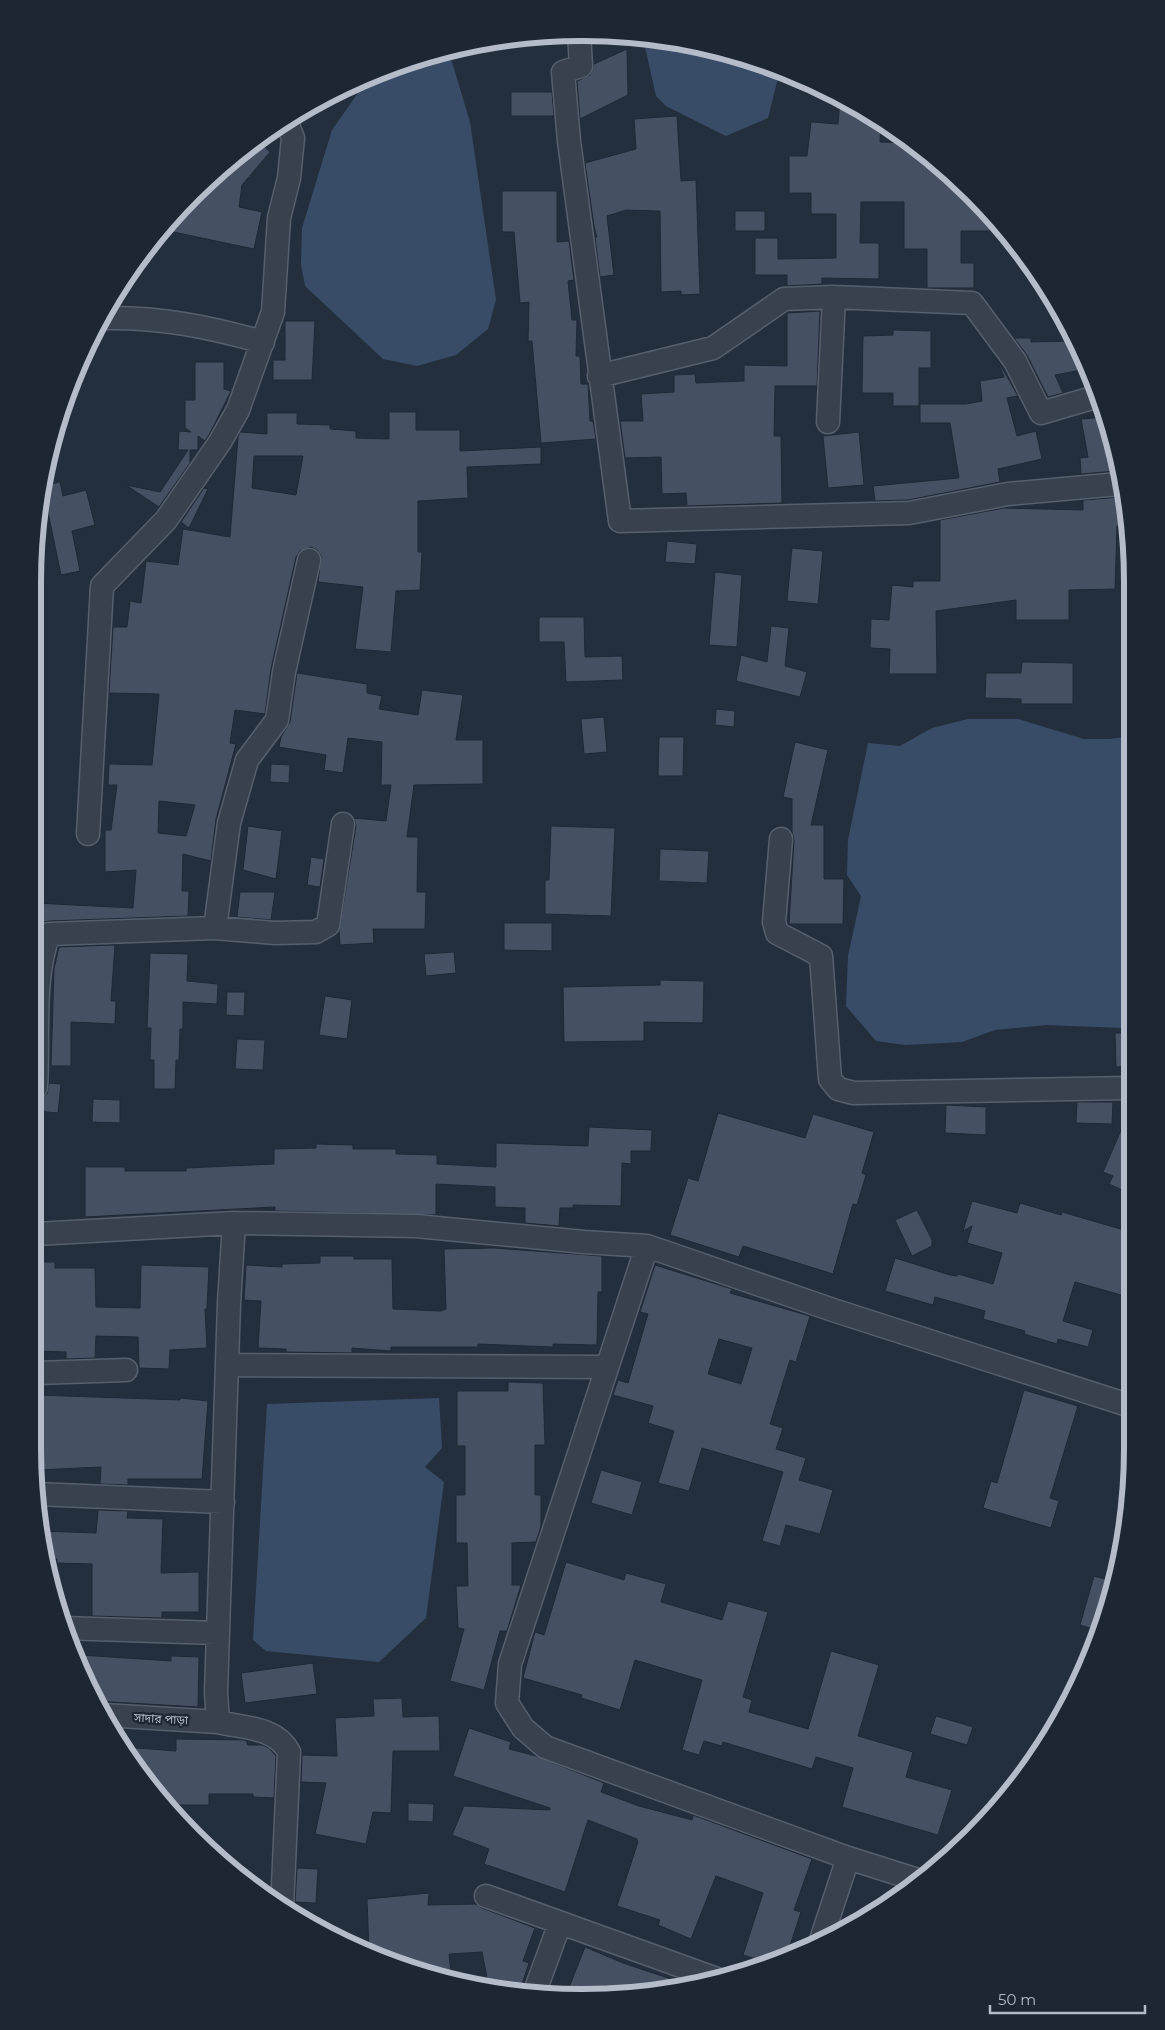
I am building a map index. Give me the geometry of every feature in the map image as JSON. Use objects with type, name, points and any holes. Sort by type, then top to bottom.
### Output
[{"type":"street","points":[[579,41],[581,66],[563,72],[569,141],[620,521],[909,513],[1008,494],[1114,484]]},
{"type":"street","points":[[88,834],[102,586],[166,520],[220,442],[238,410],[273,312],[279,218],[289,178],[293,138],[289,128]]},
{"type":"street","points":[[600,376],[713,348],[784,299],[834,297],[972,303],[1014,361],[1041,413],[1091,398]]},
{"type":"street","points":[[828,422],[834,297]]},
{"type":"street","points":[[111,318],[145,317],[213,328],[262,342]]},
{"type":"street","points":[[215,928],[229,823],[247,760],[277,720],[284,672],[308,560]]},
{"type":"street","points":[[41,956],[49,934],[215,928],[275,933],[316,932],[324,929],[328,925],[343,824]]},
{"type":"street","points":[[781,839],[774,922],[777,933],[821,956],[830,1079],[838,1089],[854,1094],[1124,1088]]},
{"type":"street","points":[[218,1722],[216,1692],[227,1365],[234,1223]]},
{"type":"street","points":[[41,1234],[234,1223],[416,1226],[647,1246],[833,1310],[1124,1404]]},
{"type":"street","points":[[647,1246],[510,1664],[507,1703],[523,1728],[546,1747],[848,1858],[911,1878]]},
{"type":"street","points":[[227,1365],[607,1367]]},
{"type":"street","points":[[41,1372],[126,1370]]},
{"type":"street","points":[[43,1494],[223,1502]]},
{"type":"street","points":[[73,1628],[218,1633]]},
{"type":"street","name":"সাদার পাড়া","points":[[113,1716],[218,1722],[272,1733],[283,1741],[289,1752],[282,1898]]},
{"type":"street","points":[[822,1933],[848,1858]]},
{"type":"street","points":[[486,1896],[704,1974]]},
{"type":"street","points":[[537,1987],[560,1923]]},
{"type":"water","points":[[645,45],[723,60],[778,78],[768,118],[726,136],[666,106],[656,96]]},
{"type":"water","points":[[449,59],[452,62],[470,122],[496,300],[488,329],[456,355],[417,366],[383,359],[305,286],[301,264],[302,228],[332,130],[363,88],[375,82],[409,70]]},
{"type":"water","points":[[968,719],[1018,719],[1084,739],[1124,737],[1124,1028],[1046,1025],[995,1030],[962,1042],[905,1045],[876,1041],[846,1006],[848,956],[861,896],[847,875],[848,840],[868,743],[900,746],[932,728]]},
{"type":"water","points":[[439,1398],[442,1448],[425,1467],[444,1482],[426,1618],[379,1662],[266,1651],[253,1640],[267,1404]]},
{"type":"building","points":[[627,49],[628,95],[580,119],[577,81],[590,75],[594,64]]},
{"type":"building","points":[[511,92],[552,92],[554,116],[511,116]]},
{"type":"building","points":[[839,107],[881,131],[880,142],[898,143],[912,153],[965,200],[993,231],[961,231],[961,263],[974,263],[974,288],[927,288],[927,249],[904,249],[904,202],[861,202],[860,243],[879,243],[879,279],[822,278],[822,284],[787,286],[787,275],[755,275],[755,238],[778,238],[778,259],[836,258],[836,214],[811,214],[811,193],[789,193],[789,156],[807,156],[811,122],[838,124]]},
{"type":"building","points":[[677,116],[681,181],[696,180],[700,294],[681,295],[681,291],[661,292],[660,211],[626,210],[607,216],[614,275],[600,277],[595,237],[597,237],[585,163],[636,149],[634,119]]},
{"type":"building","points":[[263,146],[270,152],[242,185],[239,207],[262,212],[254,249],[171,232],[200,200]]},
{"type":"building","points":[[502,191],[557,191],[557,242],[569,241],[574,280],[568,281],[572,320],[577,320],[576,356],[580,356],[581,384],[588,384],[590,421],[593,421],[596,439],[541,443],[532,341],[528,341],[529,302],[520,303],[514,232],[502,232]]},
{"type":"building","points":[[735,211],[765,211],[765,231],[735,231]]},
{"type":"building","points":[[820,311],[817,386],[775,386],[774,436],[781,436],[782,503],[687,506],[686,493],[662,494],[661,457],[625,458],[620,421],[643,421],[641,394],[674,392],[674,375],[695,374],[696,383],[744,381],[744,365],[787,366],[787,313]]},
{"type":"building","points":[[285,321],[315,321],[312,380],[273,380],[273,360],[285,360]]},
{"type":"building","points":[[893,330],[931,331],[931,368],[919,368],[919,406],[893,406],[893,393],[862,393],[863,336],[893,335]]},
{"type":"building","points":[[1014,338],[1031,338],[1031,342],[1067,341],[1081,370],[1055,375],[1063,393],[1048,397],[1027,355]]},
{"type":"building","points":[[997,359],[1018,396],[1007,398],[1017,436],[1036,431],[1042,459],[998,469],[1000,482],[908,500],[875,501],[873,486],[959,478],[950,423],[920,423],[920,404],[966,404],[982,401],[980,381],[1004,377]]},
{"type":"building","points":[[195,362],[224,362],[224,389],[231,391],[209,435],[205,441],[198,436],[198,450],[190,450],[190,463],[159,507],[126,485],[160,492],[188,450],[178,450],[179,431],[191,432],[185,428],[185,400],[195,400]]},
{"type":"building","points":[[389,412],[416,412],[416,430],[460,430],[460,451],[541,447],[541,464],[467,467],[468,498],[418,501],[418,552],[422,552],[420,590],[396,591],[391,652],[355,649],[363,587],[318,582],[321,556],[317,550],[311,547],[300,551],[296,557],[271,669],[265,714],[235,710],[230,743],[236,744],[216,819],[211,861],[183,854],[182,891],[189,891],[188,916],[41,923],[41,903],[133,908],[136,870],[105,872],[105,830],[111,830],[117,785],[108,785],[109,764],[152,765],[159,694],[109,693],[113,627],[127,627],[130,601],[141,603],[146,561],[178,565],[183,529],[230,537],[238,437],[240,432],[267,434],[267,413],[297,413],[297,424],[330,425],[330,429],[356,431],[356,438],[389,439]],"holes":[[[254,456],[303,456],[296,495],[252,488]],[[159,801],[195,805],[186,836],[158,833]]]},
{"type":"building","points":[[1098,418],[1112,471],[1081,474],[1080,458],[1088,457],[1081,419]]},
{"type":"building","points":[[859,432],[864,485],[828,488],[823,436]]},
{"type":"building","points":[[60,482],[63,496],[86,490],[95,525],[72,531],[80,571],[61,575],[47,507],[51,484]]},
{"type":"building","points":[[204,488],[208,489],[189,528],[181,522]]},
{"type":"building","points":[[1116,497],[1121,526],[1117,526],[1115,589],[1069,590],[1069,620],[1016,620],[1016,600],[936,611],[937,674],[889,674],[890,649],[870,648],[871,619],[889,620],[892,585],[913,587],[913,581],[940,581],[940,520],[1004,508],[1083,510],[1083,500]]},
{"type":"building","points":[[667,541],[697,544],[695,564],[665,562]]},
{"type":"building","points":[[792,548],[823,551],[818,604],[787,601]]},
{"type":"building","points":[[715,572],[742,575],[737,647],[709,645]]},
{"type":"building","points":[[539,617],[584,617],[585,657],[622,656],[623,680],[566,682],[564,642],[539,642]]},
{"type":"building","points":[[771,626],[789,628],[785,666],[807,672],[800,697],[736,681],[741,655],[767,662]]},
{"type":"building","points":[[1022,662],[1073,663],[1073,704],[1021,704],[1021,699],[985,698],[986,673],[1021,673]]},
{"type":"building","points":[[297,673],[367,684],[367,693],[382,696],[379,709],[418,715],[422,690],[463,695],[456,740],[483,740],[483,784],[414,785],[407,837],[418,837],[417,892],[426,892],[425,929],[373,929],[374,943],[340,945],[339,931],[356,826],[354,818],[386,821],[391,785],[381,785],[382,742],[348,738],[343,773],[324,770],[326,755],[279,747],[281,737],[290,722]]},
{"type":"building","points":[[716,709],[735,711],[734,727],[715,725]]},
{"type":"building","points":[[604,717],[607,752],[584,754],[581,719]]},
{"type":"building","points":[[659,737],[684,737],[683,776],[658,776]]},
{"type":"building","points":[[795,742],[828,750],[811,825],[824,825],[824,879],[844,879],[843,924],[789,924],[794,840],[792,832],[792,799],[783,797]]},
{"type":"building","points":[[271,764],[290,765],[289,783],[270,782]]},
{"type":"building","points":[[248,826],[282,831],[276,879],[243,870]]},
{"type":"building","points":[[551,826],[615,828],[611,916],[545,914],[545,880],[549,880]]},
{"type":"building","points":[[660,849],[709,851],[707,883],[659,881]]},
{"type":"building","points":[[311,857],[324,859],[320,887],[307,885]]},
{"type":"building","points":[[240,892],[275,892],[271,920],[237,917]]},
{"type":"building","points":[[504,923],[552,923],[552,951],[504,950]]},
{"type":"building","points":[[115,945],[111,1001],[116,1001],[115,1024],[71,1022],[71,1066],[51,1066],[54,969],[59,947]]},
{"type":"building","points":[[454,952],[456,973],[426,976],[424,954]]},
{"type":"building","points":[[150,953],[188,954],[187,981],[218,984],[217,1004],[183,1002],[183,1029],[180,1029],[179,1060],[176,1060],[175,1089],[154,1089],[154,1060],[150,1060],[151,1028],[147,1028]]},
{"type":"building","points":[[660,980],[704,981],[703,1023],[644,1022],[644,1041],[564,1042],[563,987],[660,985]]},
{"type":"building","points":[[227,992],[245,992],[244,1016],[226,1015]]},
{"type":"building","points":[[325,996],[352,1000],[347,1039],[319,1035]]},
{"type":"building","points":[[1115,1033],[1124,1033],[1124,1066],[1116,1067]]},
{"type":"building","points":[[237,1039],[265,1040],[263,1070],[235,1069]]},
{"type":"building","points":[[49,1083],[61,1084],[58,1113],[41,1111],[41,1098],[47,1094]]},
{"type":"building","points":[[93,1099],[120,1100],[120,1123],[92,1122]]},
{"type":"building","points":[[1077,1102],[1113,1102],[1112,1124],[1076,1123]]},
{"type":"building","points":[[946,1105],[986,1107],[986,1135],[945,1133]]},
{"type":"building","points":[[718,1113],[805,1138],[813,1114],[874,1132],[862,1173],[866,1175],[857,1205],[853,1204],[833,1274],[743,1246],[739,1257],[670,1235],[688,1178],[698,1181]]},
{"type":"building","points":[[1124,1123],[1124,1191],[1109,1184],[1113,1176],[1103,1172]]},
{"type":"building","points":[[589,1127],[652,1130],[651,1151],[631,1151],[631,1164],[622,1163],[621,1206],[573,1205],[573,1208],[560,1208],[559,1226],[525,1223],[525,1208],[495,1207],[495,1187],[436,1184],[436,1215],[275,1211],[275,1207],[85,1217],[85,1167],[125,1167],[125,1171],[186,1171],[186,1168],[274,1164],[274,1149],[316,1148],[316,1144],[353,1145],[353,1149],[396,1149],[396,1154],[437,1155],[437,1164],[496,1167],[496,1143],[588,1146]]},
{"type":"building","points":[[972,1201],[1017,1213],[1020,1203],[1061,1215],[1062,1212],[1124,1230],[1124,1296],[1075,1282],[1063,1321],[1093,1330],[1088,1347],[1058,1339],[1057,1344],[1024,1334],[1025,1331],[983,1319],[985,1311],[935,1297],[933,1305],[885,1291],[895,1258],[950,1275],[957,1276],[958,1274],[993,1284],[1002,1253],[967,1243],[972,1226],[963,1231]]},
{"type":"building","points":[[917,1210],[932,1240],[932,1246],[912,1256],[895,1220]]},
{"type":"building","points":[[494,1248],[602,1256],[602,1292],[598,1292],[597,1345],[553,1344],[553,1347],[478,1344],[478,1347],[391,1347],[391,1351],[352,1348],[352,1353],[286,1352],[286,1349],[258,1348],[261,1301],[244,1300],[246,1265],[282,1267],[282,1264],[320,1263],[320,1256],[354,1256],[354,1259],[392,1259],[393,1309],[441,1311],[446,1309],[444,1249]]},
{"type":"building","points":[[41,1262],[55,1262],[55,1268],[95,1268],[96,1307],[140,1308],[141,1265],[209,1267],[207,1309],[205,1309],[207,1348],[170,1350],[169,1369],[139,1368],[138,1337],[96,1336],[95,1358],[66,1359],[66,1352],[41,1351]]},
{"type":"building","points":[[655,1265],[732,1289],[730,1293],[810,1316],[796,1362],[790,1360],[770,1424],[783,1428],[776,1449],[806,1458],[799,1480],[833,1490],[820,1534],[786,1525],[780,1546],[762,1541],[783,1472],[702,1448],[689,1491],[658,1483],[674,1431],[648,1423],[653,1406],[613,1395],[618,1380],[628,1383],[648,1314],[640,1312]],"holes":[[[719,1339],[752,1348],[741,1384],[708,1374]]]},
{"type":"building","points":[[508,1382],[543,1383],[545,1445],[535,1445],[535,1495],[541,1495],[541,1526],[536,1542],[512,1543],[512,1585],[521,1585],[507,1631],[500,1631],[484,1690],[450,1681],[464,1629],[458,1628],[456,1586],[468,1586],[467,1543],[456,1543],[456,1495],[465,1495],[465,1446],[457,1446],[457,1391],[508,1391]]},
{"type":"building","points":[[1024,1390],[1078,1406],[1050,1498],[1059,1501],[1051,1528],[983,1508],[991,1481],[997,1483]]},
{"type":"building","points":[[41,1395],[180,1400],[180,1398],[208,1401],[202,1479],[128,1479],[128,1485],[100,1484],[101,1467],[42,1470]]},
{"type":"building","points":[[601,1470],[642,1482],[632,1515],[591,1503]]},
{"type":"building","points":[[98,1510],[128,1511],[127,1518],[163,1519],[161,1573],[199,1572],[199,1612],[162,1612],[162,1618],[92,1616],[92,1564],[57,1563],[57,1559],[53,1559],[48,1531],[96,1533]]},
{"type":"building","points":[[566,1562],[624,1580],[626,1573],[666,1584],[661,1602],[722,1620],[728,1601],[768,1612],[743,1697],[752,1700],[749,1712],[808,1729],[831,1651],[879,1665],[858,1736],[913,1752],[906,1777],[952,1790],[938,1835],[842,1807],[853,1768],[816,1757],[812,1769],[723,1742],[722,1746],[704,1741],[699,1755],[682,1750],[702,1680],[635,1660],[620,1710],[581,1698],[582,1695],[523,1678],[535,1632],[544,1635]]},
{"type":"building","points":[[1094,1576],[1107,1580],[1092,1629],[1080,1625]]},
{"type":"building","points":[[82,1655],[171,1661],[171,1656],[199,1657],[198,1707],[105,1702]]},
{"type":"building","points":[[313,1663],[317,1694],[245,1703],[241,1673]]},
{"type":"building","points":[[402,1698],[403,1717],[439,1716],[440,1751],[393,1751],[391,1813],[373,1812],[366,1844],[315,1834],[326,1783],[301,1782],[302,1755],[337,1756],[335,1718],[374,1716],[373,1699]]},
{"type":"building","points":[[936,1716],[973,1727],[967,1745],[930,1734]]},
{"type":"building","points":[[469,1728],[511,1742],[509,1749],[536,1756],[604,1783],[601,1792],[639,1806],[692,1820],[693,1815],[812,1859],[794,1910],[801,1912],[789,1948],[758,1959],[743,1955],[763,1893],[716,1876],[691,1939],[658,1925],[660,1920],[617,1906],[638,1842],[637,1839],[588,1820],[565,1892],[484,1864],[489,1849],[452,1835],[464,1806],[550,1810],[550,1808],[453,1776]]},
{"type":"building","points":[[176,1739],[246,1740],[248,1745],[262,1745],[269,1748],[276,1756],[274,1798],[253,1797],[253,1794],[209,1794],[209,1805],[177,1805],[132,1748],[176,1751]]},
{"type":"building","points":[[408,1803],[434,1804],[433,1822],[408,1821]]},
{"type":"building","points":[[297,1868],[318,1869],[316,1903],[295,1902]]},
{"type":"building","points":[[429,1893],[428,1905],[476,1904],[535,1928],[523,1961],[529,1963],[522,1985],[487,1980],[482,1952],[449,1954],[451,1972],[409,1960],[369,1945],[367,1899]]},
{"type":"building","points":[[585,1947],[623,1963],[675,1980],[618,1988],[569,1989]]}]
